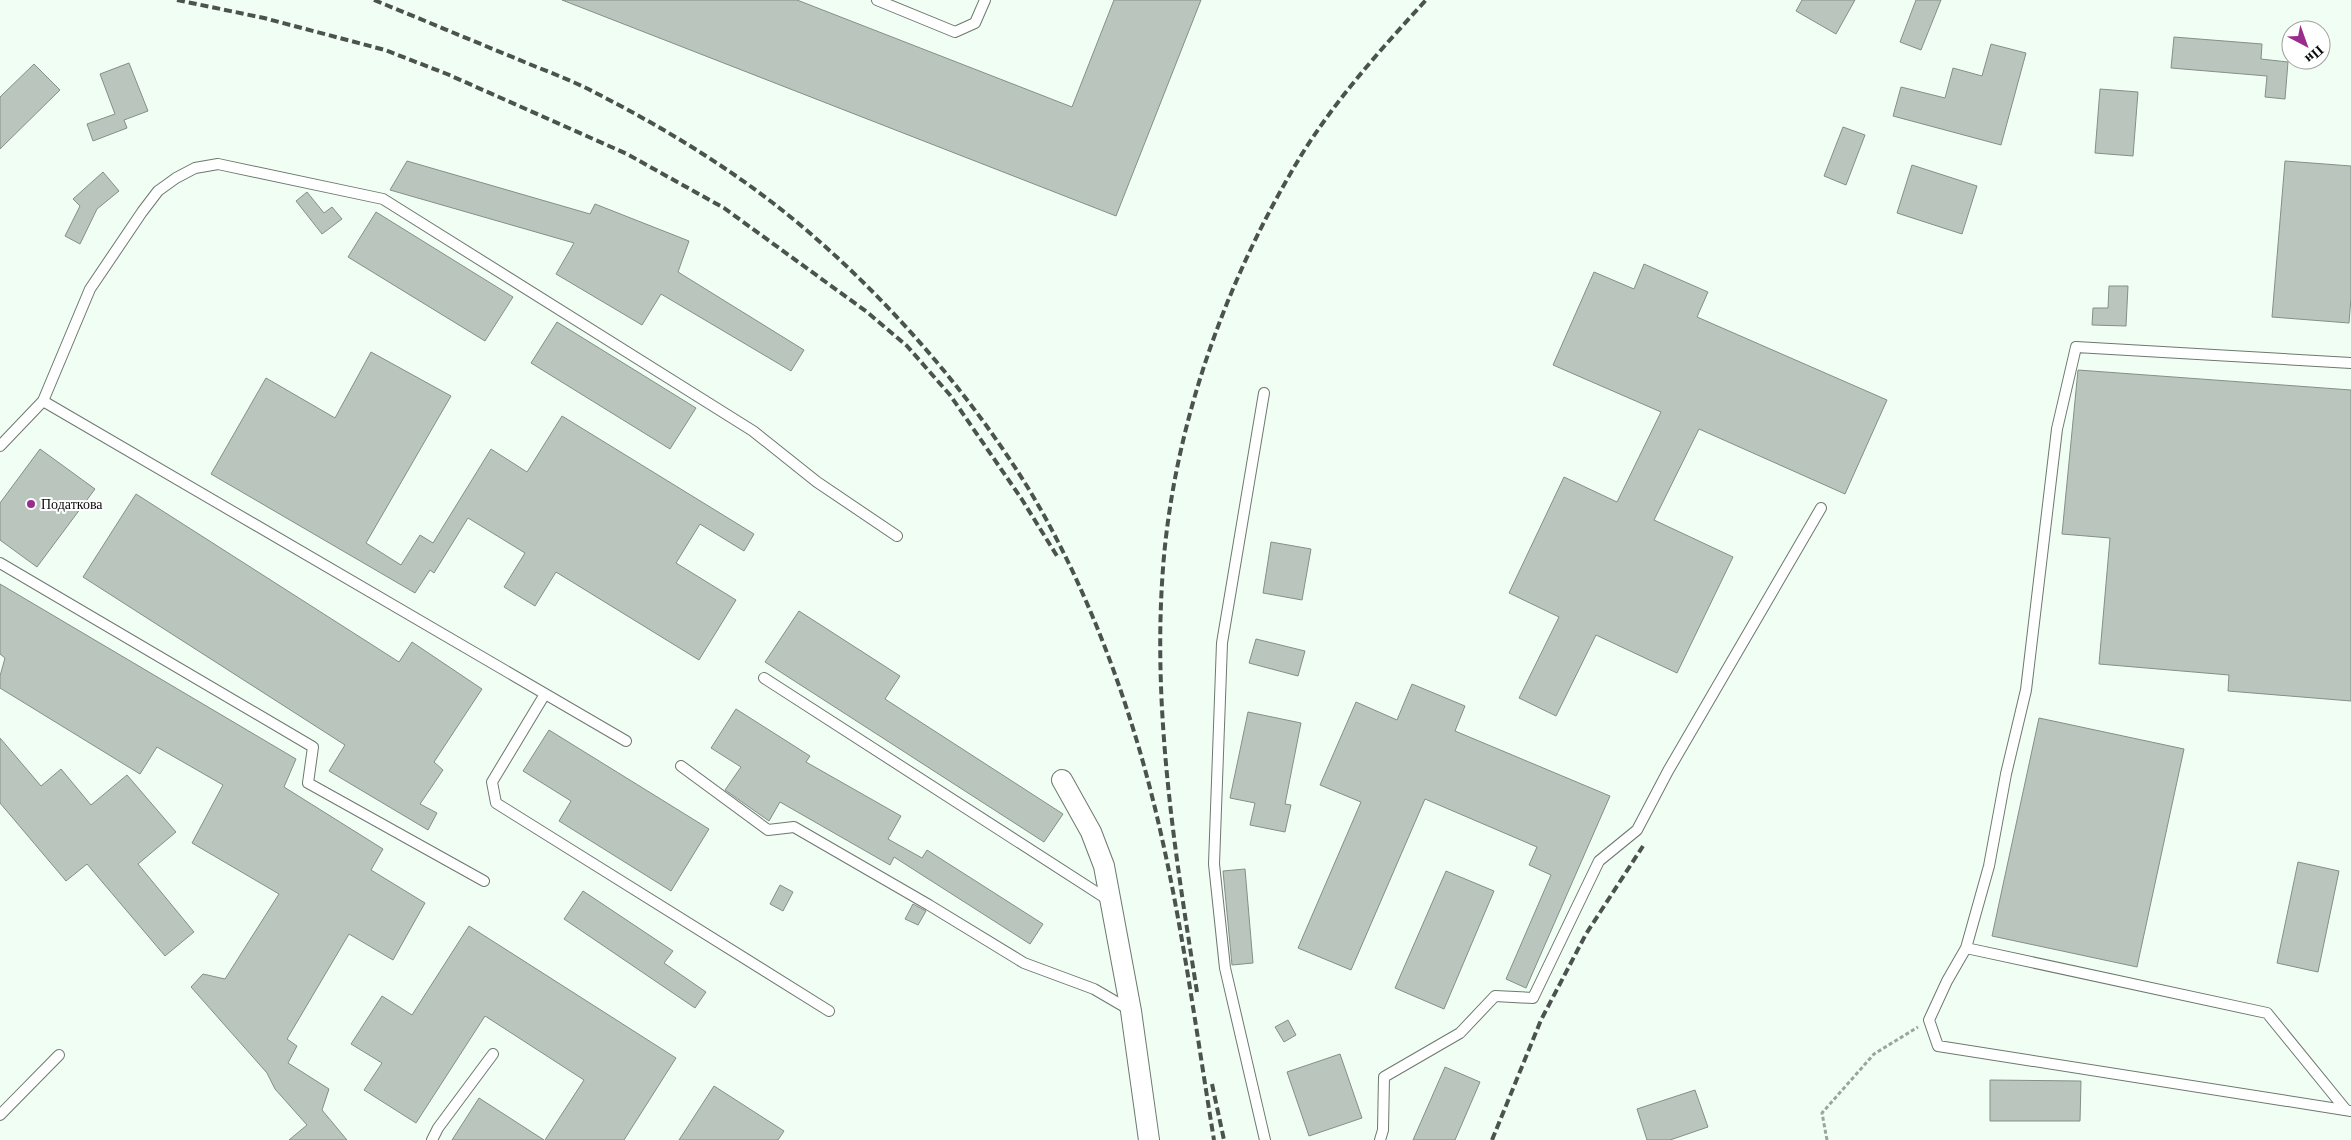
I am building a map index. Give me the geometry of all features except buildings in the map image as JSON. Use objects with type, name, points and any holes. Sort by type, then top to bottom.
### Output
[{"type":"street","points":[[1062,780],[1092,832],[1104,866],[1131,1011],[1149,1140]]},
{"type":"lane","points":[[877,0],[955,32],[976,23],[986,0]]},
{"type":"lane","points":[[0,446],[43,401],[90,289],[158,191],[194,168],[218,164],[383,199],[753,431],[817,482],[897,536]]},
{"type":"lane","points":[[2349,1111],[1938,1046],[1929,1020],[1947,981],[1966,948],[1989,866],[2006,774],[2026,690],[2057,429],[2076,347],[2351,363]]},
{"type":"lane","points":[[1264,393],[1222,643],[1214,864],[1225,968],[1265,1140]]},
{"type":"lane","points":[[43,401],[626,741]]},
{"type":"lane","points":[[1380,1140],[1383,1130],[1384,1077],[1460,1033],[1495,996],[1533,998],[1599,862],[1637,830],[1668,771],[1821,508]]},
{"type":"lane","points":[[0,563],[313,747],[308,783],[484,881]]},
{"type":"lane","points":[[764,678],[1111,902]]},
{"type":"lane","points":[[545,694],[492,782],[496,804],[829,1010]]},
{"type":"lane","points":[[682,766],[768,830],[794,827],[929,905],[1024,963],[1094,990],[1131,1011]]},
{"type":"lane","points":[[1966,948],[2267,1013],[2349,1111]]},
{"type":"lane","points":[[432,1140],[438,1128],[493,1054]]},
{"type":"lane","points":[[0,1115],[59,1056]]},
{"type":"path","points":[[1827,1140],[1822,1113],[1874,1054],[1929,1020]]},
{"type":"railway","points":[[177,0],[264,18],[385,50],[447,74],[627,154],[724,208],[867,312],[907,346],[950,395],[1021,498],[1057,556]]},
{"type":"railway","points":[[374,0],[583,86],[662,129],[752,187],[808,231],[875,294],[937,363],[993,435],[1036,501],[1068,562],[1083,594],[1121,690],[1146,773],[1170,877],[1214,1140]]},
{"type":"railway","points":[[1197,992],[1173,829],[1167,775],[1160,665],[1164,556],[1171,503],[1181,451],[1194,398],[1210,347],[1251,248],[1276,200],[1302,154],[1330,113],[1377,55],[1426,0]]},
{"type":"railway","points":[[1492,1140],[1541,1020],[1586,934],[1643,846]]},
{"type":"railway","points":[[1212,1084],[1224,1140]]},
{"type":"place","name":"Податкова","points":[[31,504]]}]
